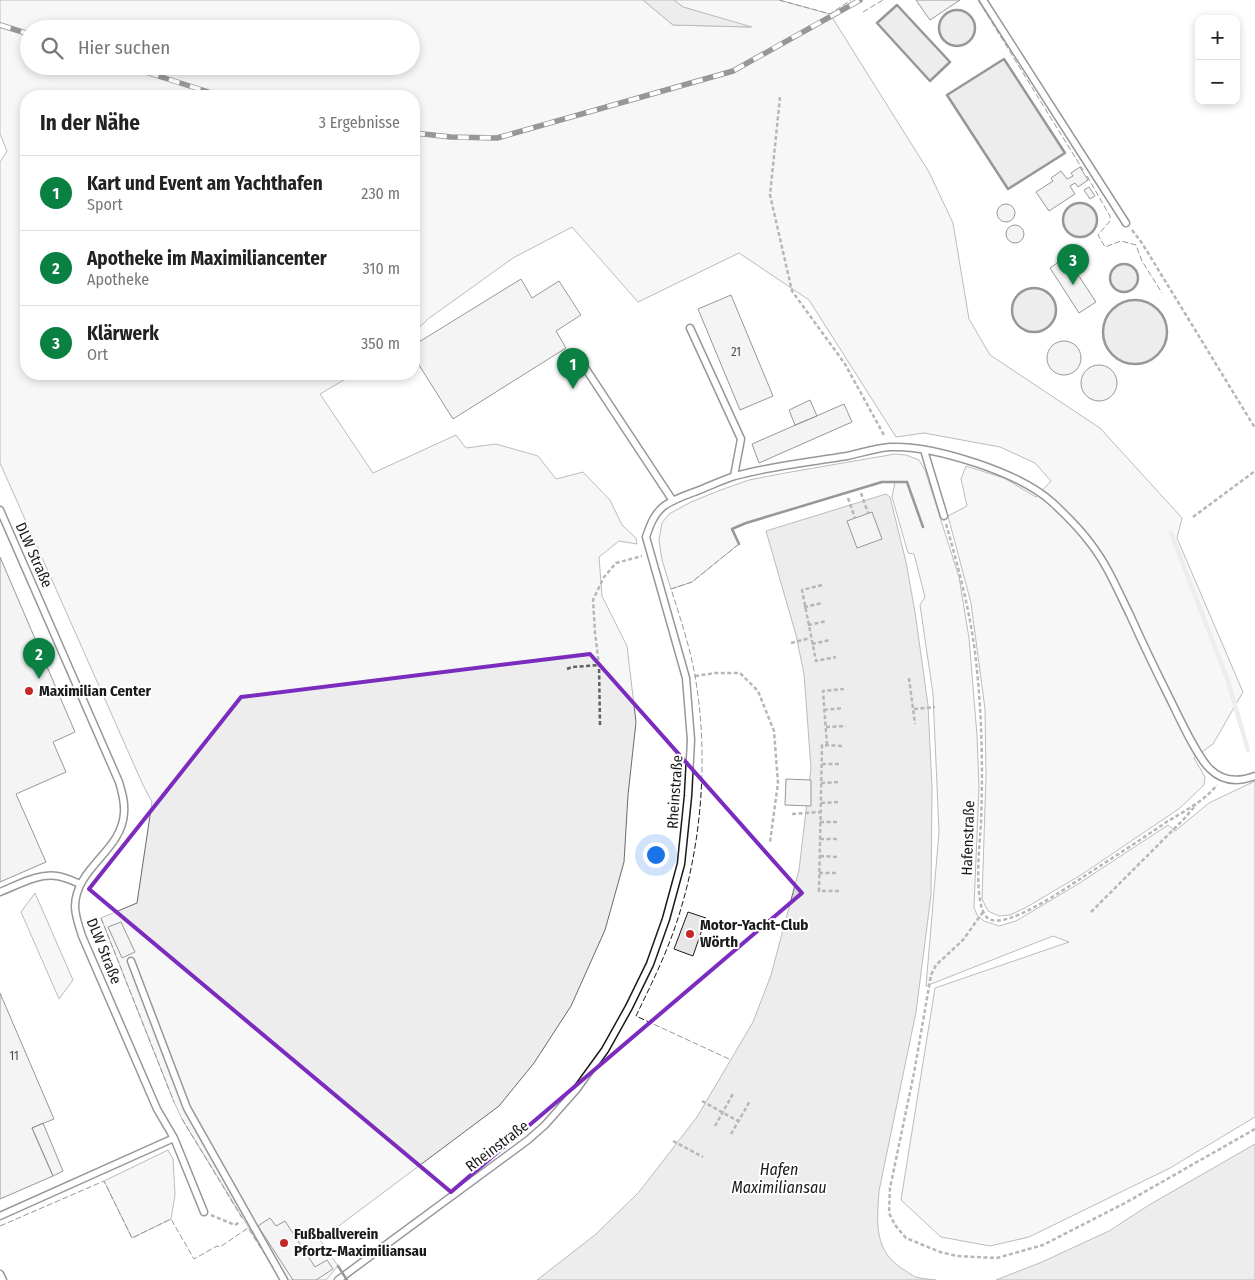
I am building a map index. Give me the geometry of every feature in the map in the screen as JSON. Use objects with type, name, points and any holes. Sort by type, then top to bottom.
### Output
[{"type":"lane","points":[[983,0],[1126,223]]},
{"type":"lane","points":[[690,328],[741,439],[734,476]]},
{"type":"lane","points":[[578,357],[673,500]]},
{"type":"lane","name":"Rheinstraße","points":[[338,1280],[528,1140],[545,1125],[576,1090],[605,1050],[630,1007],[650,964],[666,919],[681,864],[688,796],[691,740],[686,678],[659,579],[649,554],[646,537],[655,515],[673,500],[734,476],[779,466],[891,447],[924,450],[956,457],[1006,475],[1030,487],[1050,500],[1073,522],[1092,545],[1109,571],[1175,710],[1202,759],[1210,770],[1223,778]]},
{"type":"lane","points":[[924,450],[944,516]]},
{"type":"lane","name":"DLW Straße","points":[[0,510],[119,782],[123,797],[124,814],[120,833],[112,846],[88,872],[80,884],[76,895],[75,907],[82,936],[157,1109],[174,1138],[204,1212]]},
{"type":"lane","points":[[1223,778],[1234,781],[1255,776]]},
{"type":"lane","points":[[0,892],[36,877],[46,875],[59,876],[80,884]]},
{"type":"lane","points":[[131,961],[180,1093],[284,1280]]},
{"type":"lane","points":[[0,1216],[174,1138]]},
{"type":"lane","points":[[0,1274],[3,1280]]},
{"type":"path","points":[[780,96],[770,195],[792,291],[846,364],[891,447]]},
{"type":"path","points":[[1126,223],[1142,243],[1255,428]]},
{"type":"path","points":[[1193,517],[1255,470]]},
{"type":"path","points":[[861,493],[868,513]]},
{"type":"path","points":[[848,498],[855,518]]},
{"type":"path","name":"Hafenstraße","points":[[944,516],[959,569],[976,660],[981,728],[982,799],[978,887],[983,912]]},
{"type":"path","points":[[600,725],[599,665],[595,633],[594,600],[604,577],[616,563],[649,554]]},
{"type":"path","points":[[822,586],[802,590],[810,638],[816,662],[836,658]]},
{"type":"path","points":[[804,607],[823,603]]},
{"type":"path","points":[[808,625],[826,621]]},
{"type":"path","points":[[791,643],[810,638]]},
{"type":"path","points":[[812,644],[830,640]]},
{"type":"path","points":[[567,669],[599,665]]},
{"type":"path","points":[[686,678],[716,673],[740,673],[758,691],[774,731],[778,783],[770,842]]},
{"type":"path","points":[[909,678],[915,724]]},
{"type":"path","points":[[827,746],[823,691],[844,689]]},
{"type":"path","points":[[913,709],[935,707]]},
{"type":"path","points":[[824,710],[843,708]]},
{"type":"path","points":[[826,727],[846,726]]},
{"type":"path","points":[[839,891],[819,891],[822,745],[844,746]]},
{"type":"path","points":[[822,764],[839,764]]},
{"type":"path","points":[[1223,778],[1214,789],[1198,802],[1072,885],[1017,916],[1000,921],[989,919],[983,912],[963,940],[936,965],[931,975],[914,1073],[890,1188],[889,1213],[895,1225],[906,1238],[934,1250],[957,1256],[997,1258],[1043,1245],[1125,1203],[1255,1129]]},
{"type":"path","points":[[821,783],[840,782]]},
{"type":"path","points":[[821,802],[839,802]]},
{"type":"path","points":[[1091,912],[1183,820],[1198,802]]},
{"type":"path","points":[[792,814],[820,812]]},
{"type":"path","points":[[820,822],[839,822]]},
{"type":"path","points":[[820,839],[839,839]]},
{"type":"path","points":[[820,856],[838,857]]},
{"type":"path","points":[[820,873],[838,873]]},
{"type":"path","points":[[715,1126],[734,1092]]},
{"type":"path","points":[[731,1134],[750,1101]]},
{"type":"path","points":[[702,1102],[738,1121]]},
{"type":"path","points":[[673,1141],[703,1157]]},
{"type":"path","points":[[204,1212],[235,1225],[248,1218]]},
{"type":"highlighted area","points":[[590,654],[802,893],[451,1192],[89,889],[241,697]]},
{"type":"shaded area","points":[[0,0],[643,0],[673,25],[749,27],[683,7],[674,0],[779,0],[830,14],[929,172],[953,223],[969,319],[990,355],[1100,428],[1182,518],[1177,538],[1243,692],[1213,744],[1194,758],[1205,777],[1204,785],[1180,808],[1081,875],[1025,908],[1010,915],[999,916],[988,911],[982,899],[986,776],[985,709],[971,603],[948,516],[967,506],[961,479],[966,466],[1004,478],[1036,497],[1051,481],[1035,463],[1000,447],[924,433],[896,437],[809,300],[739,253],[638,302],[572,227],[513,258],[428,319],[420,327],[420,90],[20,90],[20,380],[344,380],[320,394],[373,473],[456,435],[466,448],[496,444],[538,456],[556,479],[583,472],[610,500],[622,525],[636,538],[637,544],[619,541],[599,557],[602,596],[627,646],[636,722],[628,795],[624,862],[605,930],[571,1006],[534,1063],[499,1106],[320,1240],[338,1266],[326,1280],[281,1280],[182,1119],[101,918],[137,903],[152,802],[0,463],[0,162],[7,151],[0,134]]},
{"type":"shaded area","points":[[895,454],[906,455],[919,460],[925,470],[959,577],[969,638],[977,735],[979,788],[974,907],[977,915],[984,921],[999,926],[1016,921],[1078,884],[1168,825],[1175,831],[1209,803],[1255,781],[1255,1117],[1170,1168],[1029,1237],[990,1246],[941,1237],[901,1200],[935,988],[1069,942],[1053,936],[926,986],[939,832],[933,694],[920,605],[925,597],[914,554],[908,553],[892,497],[895,482],[882,482],[746,523],[733,529],[739,544],[692,582],[671,589],[662,560],[659,540],[662,523],[669,514],[691,502],[718,491],[749,480]]},
{"type":"shaded area","points":[[35,893],[73,980],[59,999],[21,912]]},
{"type":"shaded area","points":[[168,1150],[173,1159],[175,1195],[171,1219],[132,1238],[104,1181]]},
{"type":"water","points":[[643,0],[674,0],[683,7],[752,27],[673,25]]},
{"type":"water","points":[[897,5],[950,62],[930,81],[877,23]]},
{"type":"water","points":[[957,10],[970,15],[975,28],[970,41],[957,46],[944,41],[939,28],[944,15]]},
{"type":"water","points":[[1004,59],[1065,153],[1008,189],[947,95]]},
{"type":"water","points":[[1080,203],[1092,208],[1097,220],[1092,232],[1080,237],[1068,232],[1063,220],[1068,208]]},
{"type":"water","points":[[1124,264],[1134,268],[1138,278],[1134,288],[1124,292],[1114,288],[1110,278],[1114,268]]},
{"type":"water","points":[[1034,288],[1046,292],[1052,298],[1056,310],[1052,322],[1046,328],[1034,332],[1022,328],[1016,322],[1012,310],[1016,298],[1022,292]]},
{"type":"water","points":[[1129,300],[1141,300],[1158,309],[1165,320],[1167,332],[1165,344],[1158,355],[1141,364],[1129,364],[1117,359],[1108,350],[1103,338],[1103,326],[1108,314],[1117,305]]},
{"type":"water","name":"Hafen Maximiliansau","points":[[886,494],[890,497],[906,562],[928,705],[932,787],[931,895],[916,1012],[879,1191],[878,1226],[882,1246],[895,1263],[915,1277],[936,1280],[537,1280],[596,1234],[639,1192],[697,1117],[753,1022],[771,975],[799,870],[811,768],[804,674],[796,635],[766,531]]},
{"type":"water","points":[[1255,1144],[1255,1280],[996,1280],[1042,1262],[1109,1231],[1149,1205]]},
{"type":"building","points":[[916,0],[960,0],[930,20]]},
{"type":"building","points":[[1080,167],[1088,180],[1078,187],[1075,183],[1070,186],[1075,194],[1049,211],[1036,192],[1053,181],[1051,178],[1061,171],[1067,179],[1073,176],[1071,173]]},
{"type":"building","points":[[1089,187],[1095,196],[1090,199],[1084,190]]},
{"type":"building","points":[[1002,204],[1010,204],[1015,209],[1013,220],[1002,222],[997,217],[997,209]]},
{"type":"building","points":[[1011,225],[1019,225],[1024,230],[1022,241],[1011,243],[1006,238],[1006,230]]},
{"type":"building","points":[[1060,261],[1065,268],[1071,264],[1096,302],[1079,313],[1050,268]]},
{"type":"building","points":[[521,279],[532,298],[559,281],[581,315],[556,331],[566,348],[453,419],[420,367],[420,341]]},
{"type":"building","points":[[731,295],[773,396],[740,410],[698,309]]},
{"type":"building","points":[[1064,341],[1071,342],[1076,346],[1080,351],[1080,365],[1076,370],[1071,374],[1064,375],[1057,374],[1052,370],[1048,365],[1047,358],[1048,351],[1052,346],[1057,342]]},
{"type":"building","points":[[1099,365],[1106,366],[1112,370],[1116,376],[1116,390],[1112,396],[1106,400],[1099,401],[1092,400],[1086,396],[1082,390],[1081,383],[1082,376],[1086,370],[1092,366]]},
{"type":"building","points":[[810,400],[817,416],[795,425],[789,410]]},
{"type":"building","points":[[844,404],[852,422],[759,463],[752,444]]},
{"type":"building","points":[[872,512],[882,539],[857,548],[847,521]]},
{"type":"building","name":"Maximilian Center","points":[[0,557],[75,732],[53,742],[66,772],[16,794],[46,862],[0,882]]},
{"type":"building","points":[[786,779],[811,780],[811,806],[785,805]]},
{"type":"building","name":"Motor-Yacht-Club Wörth","points":[[688,912],[706,918],[693,956],[674,949]]},
{"type":"building","points":[[121,922],[135,952],[122,958],[108,927]]},
{"type":"building","points":[[0,993],[54,1119],[32,1128],[53,1176],[0,1199]]},
{"type":"building","points":[[43,1123],[63,1171],[53,1176],[32,1128]]},
{"type":"building","name":"Fußballverein Pfortz-Maximiliansau","points":[[270,1218],[276,1226],[285,1221],[315,1267],[327,1260],[333,1269],[316,1280],[293,1280],[258,1226]]},
{"type":"waterway","points":[[1171,533],[1228,681],[1248,750]]},
{"type":"railway","points":[[420,134],[451,137],[497,138],[733,71],[860,0]]},
{"type":"railway","points":[[0,25],[20,31]]},
{"type":"railway","points":[[155,75],[202,90]]},
{"type":"fence","points":[[779,0],[830,14],[851,0]]},
{"type":"fence","points":[[863,12],[883,0]]},
{"type":"fence","points":[[978,0],[1083,170]]},
{"type":"fence","points":[[1087,176],[1110,216],[1110,221],[1098,235],[1105,247],[1121,241],[1136,245],[1142,261],[1162,293]]},
{"type":"fence","points":[[729,1059],[636,1016],[666,951],[681,910],[689,877],[700,810],[702,776],[700,708],[690,654],[671,589],[692,582],[739,544]]},
{"type":"fence","points":[[101,918],[174,1102]]},
{"type":"fence","points":[[182,1119],[242,1218]]},
{"type":"fence","points":[[0,1226],[104,1181],[132,1238],[171,1219],[194,1259],[217,1246],[220,1247],[248,1228],[273,1267]]},
{"type":"wall","points":[[897,5],[950,62],[930,81],[877,23],[897,5]]},
{"type":"wall","points":[[957,10],[970,15],[975,28],[970,41],[957,46],[944,41],[939,28],[944,15],[957,10]]},
{"type":"wall","points":[[1004,59],[1065,153],[1008,189],[947,95],[1004,59]]},
{"type":"wall","points":[[1080,203],[1092,208],[1097,220],[1092,232],[1080,237],[1068,232],[1063,220],[1068,208],[1080,203]]},
{"type":"wall","points":[[1124,264],[1134,268],[1138,278],[1134,288],[1124,292],[1114,288],[1110,278],[1114,268],[1124,264]]},
{"type":"wall","points":[[1034,288],[1046,292],[1052,298],[1056,310],[1052,322],[1046,328],[1034,332],[1022,328],[1016,322],[1012,310],[1016,298],[1022,292],[1034,288]]},
{"type":"wall","points":[[1129,300],[1141,300],[1158,309],[1165,320],[1167,332],[1165,344],[1158,355],[1141,364],[1129,364],[1117,359],[1108,350],[1103,338],[1103,326],[1108,314],[1117,305],[1129,300]]},
{"type":"wall","points":[[739,544],[732,529],[746,523],[882,482],[907,482],[923,527]]},
{"type":"wall","points":[[338,1266],[347,1280]]},
{"type":"place","name":"Klärwerk","points":[[1073,285]]},
{"type":"place","name":"Kart und Event am Yachthafen","points":[[573,389]]},
{"type":"place","name":"Apotheke im Maximiliancenter","points":[[39,679]]},
{"type":"place","name":"Maximilian Center","points":[[29,691]]},
{"type":"place","name":"Motor-Yacht-Club Wörth","points":[[690,934]]},
{"type":"place","name":"Fußballverein Pfortz-Maximiliansau","points":[[284,1243]]}]
